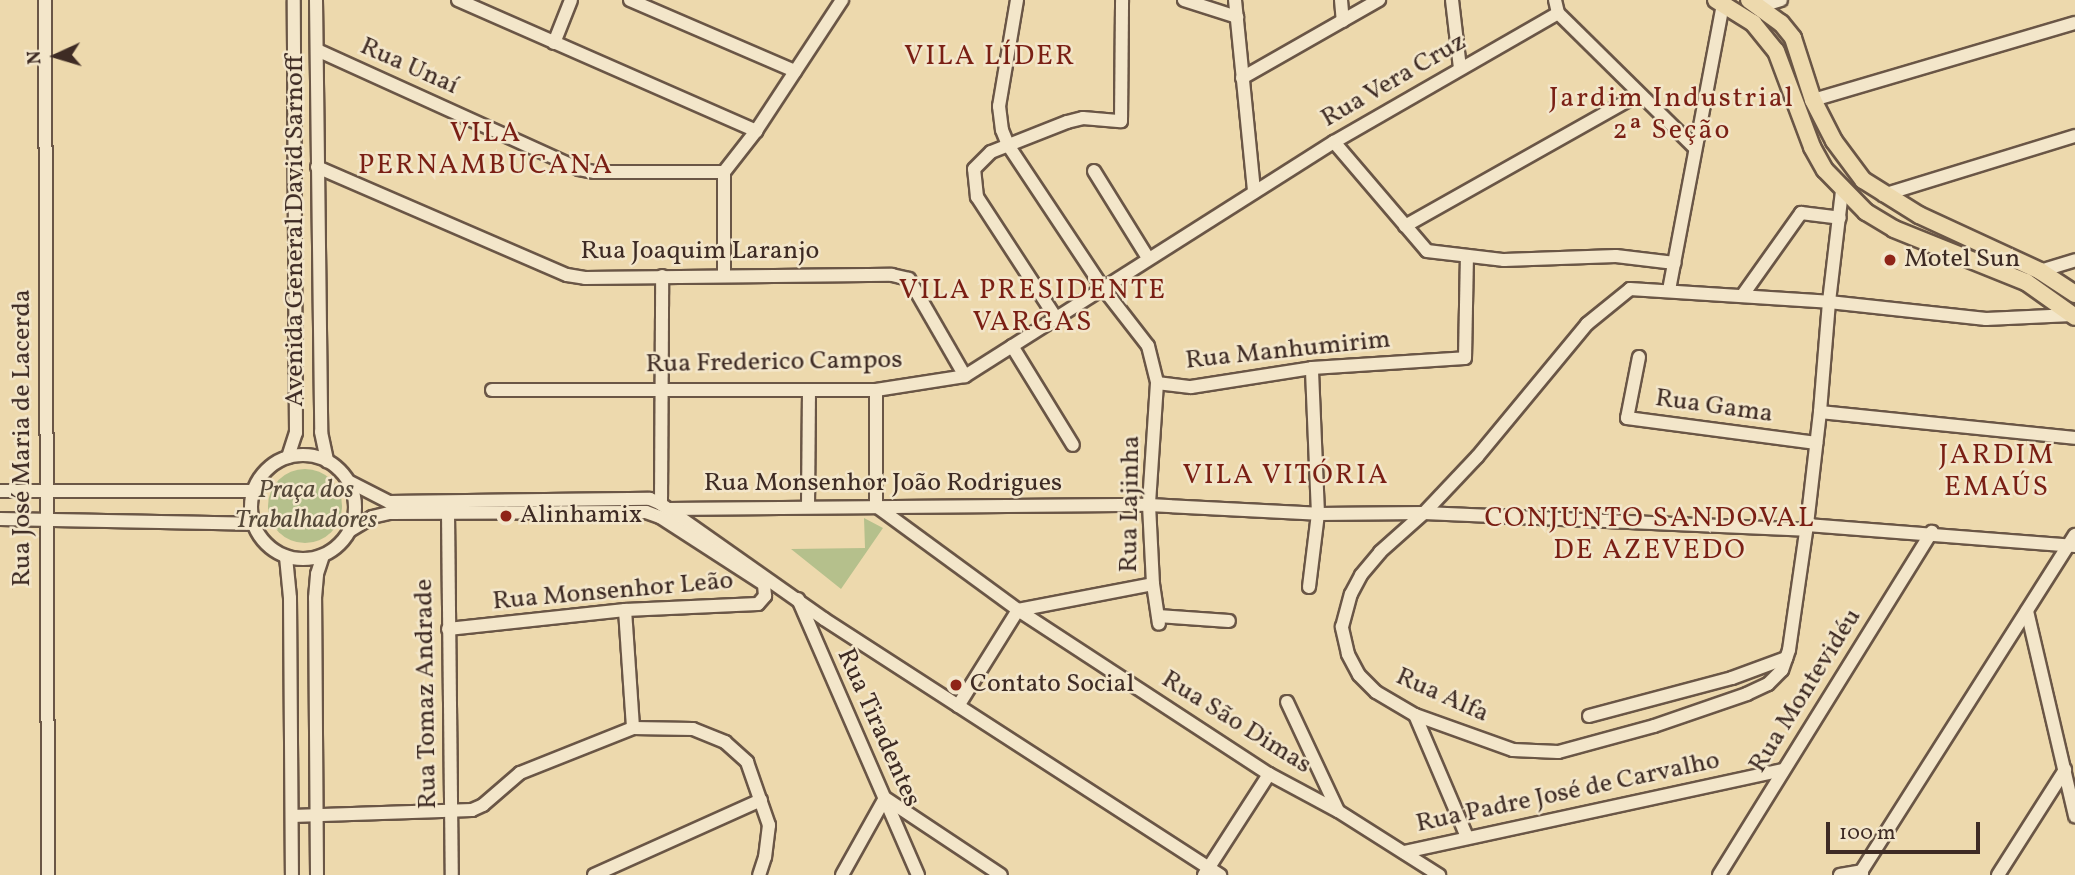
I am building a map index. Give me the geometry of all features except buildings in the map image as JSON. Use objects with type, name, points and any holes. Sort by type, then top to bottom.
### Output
[{"type":"main road","points":[[1719,2],[1753,23],[1776,51],[1812,147],[1842,191],[1866,212],[1894,229],[2026,282],[2073,316]]},
{"type":"main road","points":[[1753,3],[1780,23],[1793,38],[1813,100],[1834,141],[1863,180],[1883,195],[1919,215],[2040,271],[2075,294]]},
{"type":"street","name":"Rua José Maria de Lacerda","points":[[45,0],[48,875]]},
{"type":"street","name":"Avenida General David Sarnoff","points":[[288,457],[296,433],[294,0]]},
{"type":"street","name":"Avenida General David Sarnoff","points":[[316,0],[321,432],[327,461]]},
{"type":"street","points":[[458,0],[755,131]]},
{"type":"street","points":[[554,43],[571,0]]},
{"type":"street","points":[[630,0],[794,71]]},
{"type":"street","points":[[724,275],[724,172],[755,131],[842,0]]},
{"type":"street","points":[[1008,145],[999,106],[1017,0]]},
{"type":"street","points":[[1056,318],[977,197],[974,169],[991,152],[1083,118],[1121,121],[1122,0]]},
{"type":"street","points":[[1184,0],[1237,17]]},
{"type":"street","points":[[1235,0],[1254,192]]},
{"type":"street","points":[[1340,0],[1343,21]]},
{"type":"street","points":[[1242,78],[1379,0]]},
{"type":"street","points":[[1452,0],[1460,68]]},
{"type":"street","points":[[1753,3],[1781,0]]},
{"type":"street","points":[[1669,290],[1719,2]]},
{"type":"street","points":[[1557,7],[1639,94],[1695,147]]},
{"type":"street","name":"Rua Vera Cruz","points":[[1254,192],[1557,7]]},
{"type":"street","points":[[1813,100],[2075,23]]},
{"type":"street","name":"Rua Unaí","points":[[317,50],[579,169],[595,172],[724,172]]},
{"type":"street","points":[[1405,226],[1639,94]]},
{"type":"street","points":[[1883,195],[2075,136]]},
{"type":"street","points":[[1334,142],[1427,251],[1530,261],[1616,256],[1675,263]]},
{"type":"street","name":"Rua Lajinha","points":[[1008,145],[1103,288],[1148,346],[1157,383],[1149,505],[1153,584],[1158,620],[1228,621]]},
{"type":"street","name":"Rua Joaquim Laranjo","points":[[317,167],[567,275],[585,278],[892,275],[909,279],[965,376]]},
{"type":"street","points":[[1094,171],[1148,258]]},
{"type":"street","name":"Rua Alfa","points":[[1829,302],[1630,289],[1587,324],[1477,457],[1424,513],[1380,552],[1361,575],[1351,594],[1342,627],[1348,654],[1359,675],[1376,692],[1415,715],[1513,750],[1558,752],[1654,726],[1747,694],[1768,684],[1782,670],[1807,528],[1842,191]]},
{"type":"street","name":"Rua Frederico Campos","points":[[492,390],[876,390],[965,376],[1254,192]]},
{"type":"street","points":[[1742,296],[1801,213],[1840,218]]},
{"type":"street","name":"Rua Manhumirim","points":[[1157,383],[1192,387],[1312,368],[1465,358],[1467,256]]},
{"type":"street","points":[[2040,271],[2075,260]]},
{"type":"street","points":[[662,276],[660,388],[663,510]]},
{"type":"street","points":[[1829,302],[1986,319],[2073,316]]},
{"type":"street","points":[[1012,346],[1073,444]]},
{"type":"street","name":"Rua Gama","points":[[1639,357],[1627,418],[1816,443]]},
{"type":"street","points":[[1309,587],[1318,514],[1312,368]]},
{"type":"street","points":[[808,506],[809,390]]},
{"type":"street","points":[[876,390],[876,506]]},
{"type":"street","points":[[1820,412],[2075,438]]},
{"type":"street","points":[[308,455],[327,461],[350,482],[355,514],[349,531],[334,550],[323,556],[303,560],[286,557],[270,548],[253,524],[253,491],[262,474],[288,457],[308,455]]},
{"type":"street","name":"Rua Monsenhor João Rodrigues","points":[[350,482],[389,502],[650,499],[663,510]]},
{"type":"street","points":[[0,491],[253,491]]},
{"type":"street","name":"Rua Monsenhor João Rodrigues","points":[[349,531],[372,517],[389,513],[646,512],[808,506],[1149,505],[1318,514],[1424,513],[1807,528]]},
{"type":"street","name":"Rua São Dimas","points":[[876,506],[1018,610],[1269,774],[1338,811],[1439,875]]},
{"type":"street","points":[[701,529],[700,515],[706,509]]},
{"type":"street","points":[[663,510],[701,529],[800,605]]},
{"type":"street","points":[[663,510],[764,584],[824,619],[1211,873],[1269,774]]},
{"type":"street","name":"Rua Tomaz Andrade","points":[[448,513],[452,875]]},
{"type":"street","points":[[0,519],[253,524]]},
{"type":"street","points":[[1807,528],[1932,532],[2073,542],[1861,874],[1840,875]]},
{"type":"street","name":"Rua Montevidéu","points":[[1719,875],[1932,532]]},
{"type":"street","points":[[317,875],[315,598],[317,574],[323,556]]},
{"type":"street","points":[[286,557],[290,597],[292,875]]},
{"type":"street","name":"Rua Monsenhor Leão","points":[[448,629],[625,610],[758,604],[765,596],[764,584]]},
{"type":"street","points":[[958,706],[1018,610],[1153,584]]},
{"type":"street","name":"Rua Tiradentes","points":[[800,605],[918,875]]},
{"type":"street","points":[[625,610],[633,728]]},
{"type":"street","points":[[2027,611],[2075,816]]},
{"type":"street","points":[[1588,716],[1732,678],[1786,658]]},
{"type":"street","points":[[1287,702],[1338,811]]},
{"type":"street","points":[[1415,715],[1467,837]]},
{"type":"street","points":[[292,816],[452,813],[483,805],[520,773],[633,728],[693,729],[725,742],[747,762],[769,825],[765,857],[759,875]]},
{"type":"street","name":"Rua Padre José de Carvalho","points":[[1404,852],[1783,770]]},
{"type":"street","points":[[1998,875],[2065,770]]},
{"type":"street","points":[[842,875],[885,798],[1001,875]]},
{"type":"street","points":[[594,875],[622,869],[761,800]]},
{"type":"green space","name":"Praça dos Trabalhadores","points":[[305,469],[326,475],[336,485],[342,506],[336,527],[326,537],[305,543],[284,537],[274,527],[268,506],[274,485],[284,475]]},
{"type":"green space","points":[[864,518],[883,528],[841,589],[791,549],[865,548]]},
{"type":"place","name":"Motel Sun","points":[[1890,260]]},
{"type":"place","name":"Alinhamix","points":[[506,516]]},
{"type":"place","name":"Contato Social","points":[[956,685]]},
{"type":"district","name":"VILA LÍDER","points":[[990,57]]},
{"type":"district","name":"Jardim Industrial 2ª Seção","points":[[1672,115]]},
{"type":"district","name":"VILA PERNAMBUCANA","points":[[486,150]]},
{"type":"district","name":"VILA PRESIDENTE VARGAS","points":[[1033,307]]},
{"type":"district","name":"JARDIM EMAÚS","points":[[1997,472]]},
{"type":"district","name":"VILA VITÓRIA","points":[[1286,476]]},
{"type":"district","name":"CONJUNTO SANDOVAL DE AZEVEDO","points":[[1650,535]]}]
